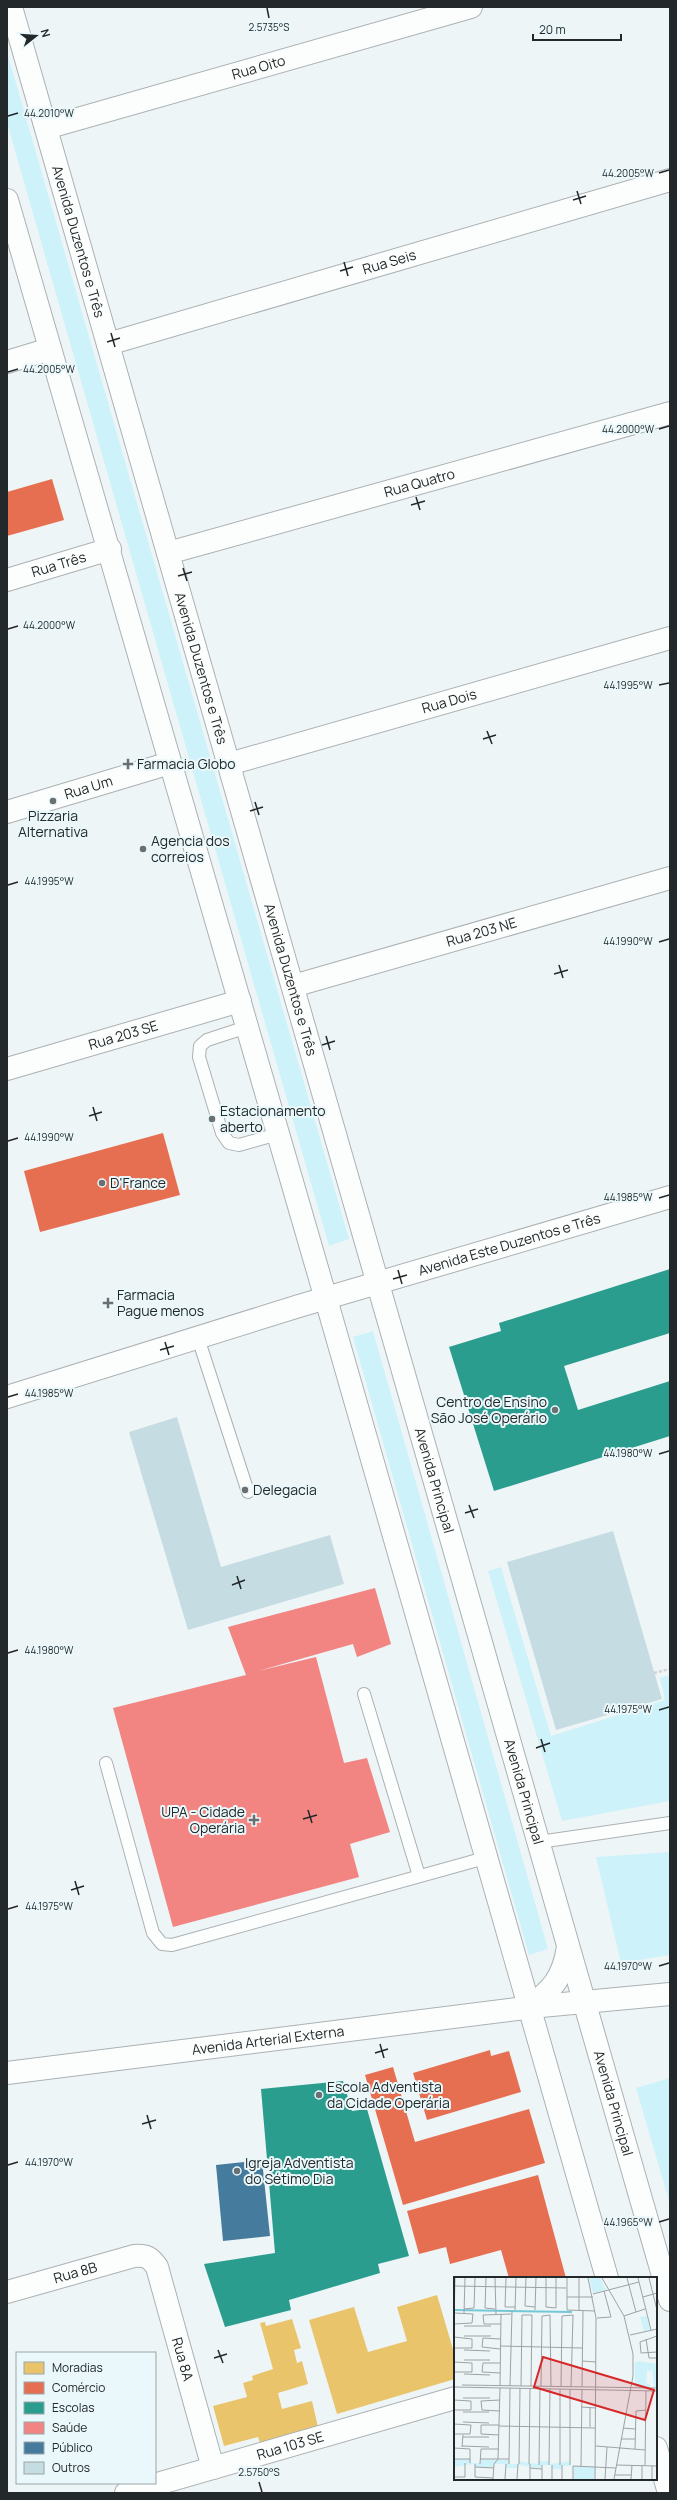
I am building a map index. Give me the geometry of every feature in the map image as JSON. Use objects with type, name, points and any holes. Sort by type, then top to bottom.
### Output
[{"type":"main road","name":"Avenida Duzentos e Três","points":[[11,7],[293,986],[377,1284]]},
{"type":"main road","name":"Rua Oito","points":[[46,128],[471,7]]},
{"type":"main road","name":"Rua Seis","points":[[108,344],[670,180]]},
{"type":"main road","points":[[7,200],[110,549],[170,763],[326,1299],[528,2008],[607,2277]]},
{"type":"main road","points":[[7,362],[50,349]]},
{"type":"main road","name":"Rua Quatro","points":[[168,553],[670,413]]},
{"type":"main road","name":"Rua Três","points":[[7,580],[110,549]]},
{"type":"main road","name":"Rua Dois","points":[[229,764],[670,638]]},
{"type":"main road","name":"Rua Um","points":[[7,812],[170,763]]},
{"type":"main road","name":"Rua 203 NE","points":[[293,986],[670,878]]},
{"type":"main road","name":"Rua 203 SE","points":[[7,1069],[240,1001]]},
{"type":"main road","name":"Avenida Este Duzentos e Três","points":[[7,1397],[326,1299],[670,1198]]},
{"type":"main road","name":"Avenida Principal","points":[[377,1284],[670,2300]]},
{"type":"main road","points":[[528,2008],[550,1990],[560,1978],[566,1963],[568,1945]]},
{"type":"main road","name":"Avenida Arterial Externa","points":[[7,2073],[528,2008],[670,1994]]},
{"type":"main road","name":"Rua 8B","points":[[7,2292],[134,2256],[145,2255]]},
{"type":"main road","name":"Rua 8A","points":[[145,2255],[151,2258],[157,2267],[213,2468]]},
{"type":"main road","name":"Rua 103 SE","points":[[126,2493],[454,2398]]},
{"type":"main road","points":[[657,2451],[669,2493]]},
{"type":"lane","points":[[247,1027],[207,1040],[200,1046],[199,1057],[222,1133],[229,1143],[239,1144],[278,1134]]},
{"type":"lane","points":[[198,1338],[248,1492]]},
{"type":"lane","points":[[364,1694],[418,1876]]},
{"type":"lane","points":[[106,1763],[153,1933],[162,1944],[172,1946],[485,1858]]},
{"type":"lane","points":[[539,1842],[670,1823]]},
{"type":"path","points":[[654,1673],[670,1669]]},
{"type":"shaded area","points":[[7,52],[349,1239],[329,1246],[7,123]]},
{"type":"shaded area","points":[[373,1331],[548,1949],[529,1955],[353,1337]]},
{"type":"shaded area","points":[[501,1567],[551,1736],[665,1700],[660,1678],[670,1675],[670,1801],[562,1821],[488,1571]]},
{"type":"shaded area","points":[[670,1852],[670,1955],[621,1963],[596,1857]]},
{"type":"shaded area","points":[[670,2078],[670,2204],[636,2088]]},
{"type":"building: Moradias","points":[[437,2295],[454,2353],[454,2379],[337,2414],[309,2320],[354,2307],[368,2352],[407,2341],[397,2307]]},
{"type":"building: Moradias","points":[[292,2319],[301,2348],[294,2350],[297,2363],[302,2361],[308,2384],[278,2393],[282,2409],[312,2401],[318,2427],[260,2443],[258,2437],[224,2446],[213,2406],[247,2397],[243,2383],[253,2380],[252,2376],[273,2369],[260,2323],[265,2322],[266,2326]]},
{"type":"building: Comércio","points":[[52,479],[64,520],[7,536],[7,492]]},
{"type":"building: Comércio","name":"D'France","points":[[163,1133],[180,1195],[40,1232],[24,1171]]},
{"type":"building: Comércio","points":[[490,2050],[491,2056],[509,2051],[521,2092],[427,2120],[413,2073]]},
{"type":"building: Comércio","points":[[393,2067],[415,2142],[529,2109],[545,2163],[403,2205],[365,2075]]},
{"type":"building: Comércio","points":[[538,2175],[566,2277],[509,2277],[501,2250],[450,2264],[446,2247],[419,2254],[407,2211]]},
{"type":"building: Escolas","points":[[670,1269],[670,1333],[564,1366],[578,1410],[670,1381],[670,1436],[494,1491],[449,1347],[501,1331],[499,1323]]},
{"type":"building: Escolas","points":[[343,2081],[352,2111],[367,2109],[409,2256],[378,2264],[380,2273],[289,2300],[291,2310],[225,2327],[204,2264],[275,2253],[261,2089]]},
{"type":"building: Saúde","points":[[375,1588],[391,1644],[357,1657],[353,1644],[258,1671],[316,1657],[344,1763],[367,1758],[390,1832],[350,1844],[359,1877],[173,1927],[113,1708],[246,1675],[228,1627]]},
{"type":"building: Público","points":[[262,2160],[270,2236],[223,2241],[216,2165]]},
{"type":"building: Outros","points":[[177,1417],[221,1567],[330,1535],[344,1584],[188,1630],[129,1432]]},
{"type":"building: Outros","points":[[613,1531],[662,1699],[556,1730],[507,1562]]},
{"type":"place","name":"Farmacia Globo","points":[[128,764]]},
{"type":"place","name":"Pizzaria Alternativa","points":[[53,801]]},
{"type":"place","name":"Agencia dos correios","points":[[143,849]]},
{"type":"place","name":"Estacionamento aberto","points":[[212,1119]]},
{"type":"place","name":"D'France","points":[[102,1183]]},
{"type":"place","name":"Farmacia Pague menos","points":[[108,1303]]},
{"type":"place","name":"Centro de Ensino São José Operário","points":[[555,1410]]},
{"type":"place","name":"Delegacia","points":[[245,1490]]},
{"type":"place","name":"UPA - Cidade Operária","points":[[254,1820]]},
{"type":"place","name":"Escola Adventista da Cidade Operária","points":[[319,2095]]},
{"type":"place","name":"Igreja Adventista do Sétimo Dia","points":[[237,2171]]}]
